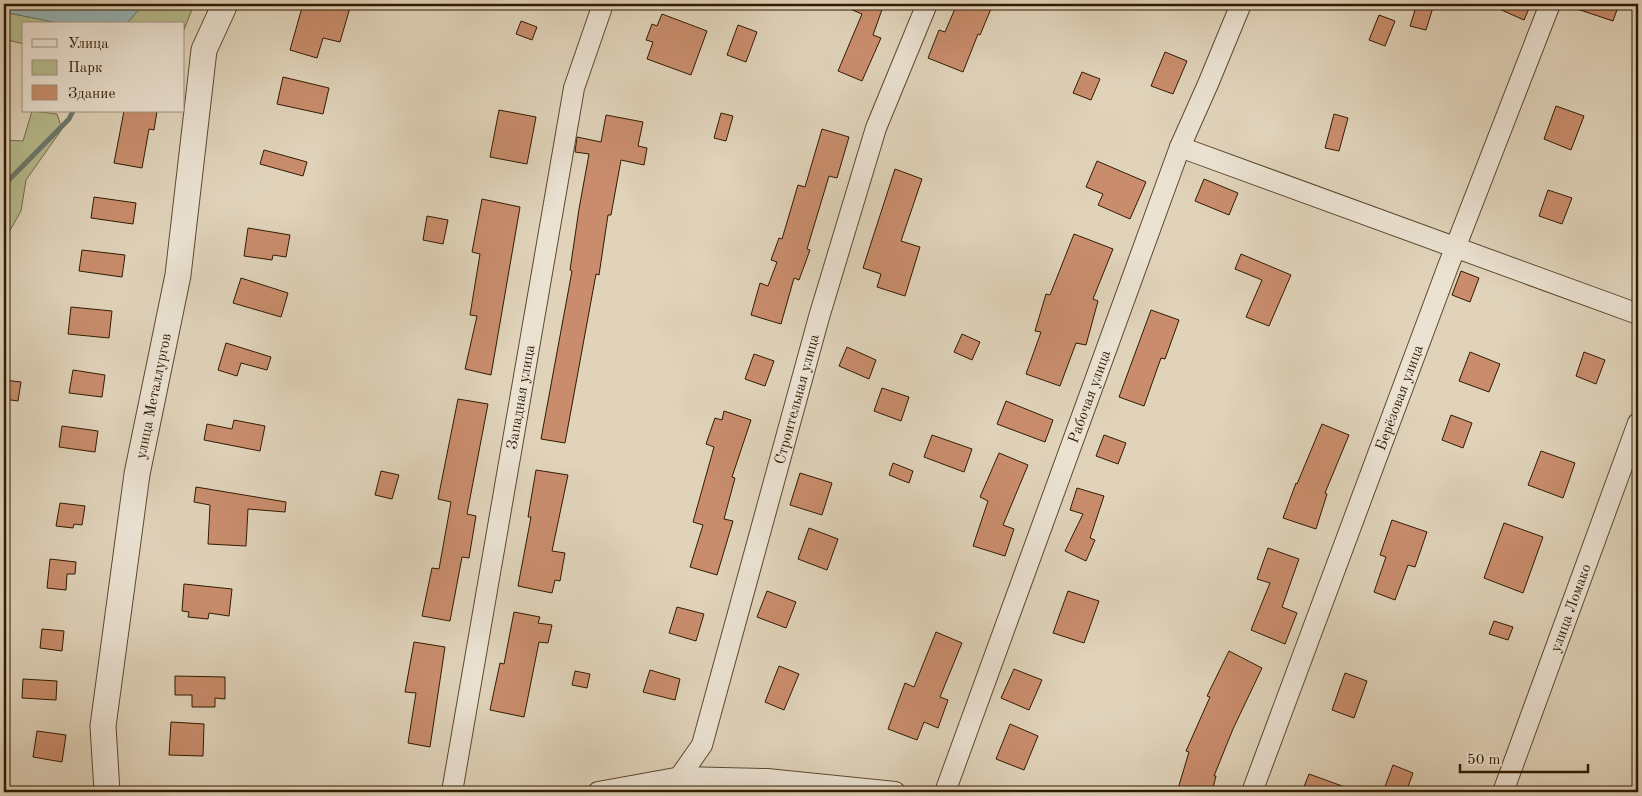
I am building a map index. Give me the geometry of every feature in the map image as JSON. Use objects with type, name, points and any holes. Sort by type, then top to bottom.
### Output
[{"type":"street","name":"улица Металлургов","points":[[107,792],[103,726],[137,474],[178,275],[204,50],[224,4]]},
{"type":"street","name":"Западная улица","points":[[452,792],[574,88],[603,4]]},
{"type":"street","name":"Строительная улица","points":[[675,785],[702,745],[819,317],[876,128],[927,4]]},
{"type":"street","name":"Рабочая улица","points":[[945,792],[1180,147],[1240,4]]},
{"type":"street","name":"Берёзовая улица","points":[[1252,792],[1456,246],[1550,4]]},
{"type":"street","points":[[1180,147],[1456,246],[1638,314]]},
{"type":"street","name":"улица Ломако","points":[[1503,792],[1638,423]]},
{"type":"street","points":[[598,792],[767,779],[896,792]]},
{"type":"green space","points":[[144,4],[194,4],[185,27],[185,22],[128,22]]},
{"type":"green space","points":[[4,12],[53,22],[22,22],[22,44],[4,39]]},
{"type":"green space","points":[[32,112],[57,114],[62,129],[26,180],[21,211],[4,241],[4,140],[23,141]]},
{"type":"water","points":[[4,4],[144,4],[128,22],[53,22],[4,12]]},
{"type":"building","points":[[303,4],[351,4],[340,42],[323,38],[317,58],[290,50]]},
{"type":"building","points":[[838,4],[884,4],[873,35],[881,38],[862,81],[838,71],[862,14]]},
{"type":"building","points":[[957,4],[993,4],[980,35],[978,34],[963,72],[928,58],[939,30],[945,32]]},
{"type":"building","points":[[1417,4],[1434,4],[1426,30],[1410,26]]},
{"type":"building","points":[[1488,4],[1531,4],[1524,20]]},
{"type":"building","points":[[1568,4],[1619,4],[1613,21],[1568,6]]},
{"type":"building","points":[[662,14],[707,31],[691,75],[647,59],[653,42],[646,40],[652,24],[657,26]]},
{"type":"building","points":[[1379,15],[1395,21],[1385,46],[1369,40]]},
{"type":"building","points":[[521,21],[537,27],[532,40],[516,34]]},
{"type":"building","points":[[738,25],[757,32],[746,62],[727,55]]},
{"type":"building","points":[[1165,52],[1187,61],[1173,94],[1151,86]]},
{"type":"building","points":[[1082,72],[1100,79],[1091,100],[1073,93]]},
{"type":"building","points":[[283,77],[329,88],[323,114],[277,104]]},
{"type":"building","points":[[1556,106],[1584,116],[1571,150],[1544,139]]},
{"type":"building","points":[[499,110],[536,117],[527,164],[490,157]]},
{"type":"building","points":[[124,112],[157,112],[154,130],[149,129],[142,168],[114,163]]},
{"type":"building","points":[[721,113],[733,116],[726,141],[714,138]]},
{"type":"building","points":[[1334,114],[1348,118],[1339,151],[1325,148]]},
{"type":"building","points":[[606,115],[643,122],[638,146],[647,148],[644,165],[621,160],[611,215],[608,215],[599,275],[596,274],[565,443],[541,439],[572,271],[570,270],[589,154],[575,152],[577,137],[601,142]]},
{"type":"building","points":[[822,129],[849,137],[837,178],[829,176],[807,249],[810,250],[799,280],[794,278],[781,324],[751,315],[760,283],[768,286],[777,262],[771,260],[779,238],[782,239],[798,185],[805,187]]},
{"type":"building","points":[[264,150],[307,162],[303,176],[260,164]]},
{"type":"building","points":[[1097,161],[1146,182],[1130,219],[1098,205],[1103,194],[1086,187]]},
{"type":"building","points":[[895,169],[922,179],[901,241],[920,247],[905,296],[877,287],[881,274],[863,268]]},
{"type":"building","points":[[1204,179],[1238,193],[1229,215],[1195,201]]},
{"type":"building","points":[[1548,190],[1572,198],[1562,224],[1539,216]]},
{"type":"building","points":[[94,197],[136,203],[133,224],[91,218]]},
{"type":"building","points":[[482,199],[520,207],[491,375],[465,369],[477,316],[470,315],[480,254],[472,252]]},
{"type":"building","points":[[427,216],[448,220],[443,244],[423,240]]},
{"type":"building","points":[[248,228],[290,235],[286,257],[273,255],[272,260],[244,256]]},
{"type":"building","points":[[1074,234],[1113,249],[1093,299],[1098,301],[1086,345],[1076,343],[1060,386],[1026,374],[1041,332],[1035,331],[1046,294],[1050,295]]},
{"type":"building","points":[[82,250],[125,255],[122,277],[79,271]]},
{"type":"building","points":[[1241,254],[1291,275],[1269,326],[1246,317],[1262,280],[1235,269]]},
{"type":"building","points":[[1461,271],[1479,278],[1470,302],[1452,295]]},
{"type":"building","points":[[241,278],[288,293],[281,317],[233,303]]},
{"type":"building","points":[[71,307],[112,311],[109,338],[68,334]]},
{"type":"building","points":[[1151,310],[1179,320],[1165,359],[1161,358],[1144,406],[1119,397]]},
{"type":"building","points":[[962,334],[980,342],[972,360],[954,352]]},
{"type":"building","points":[[226,343],[271,357],[267,370],[241,363],[237,376],[218,370]]},
{"type":"building","points":[[847,347],[876,360],[869,379],[839,366]]},
{"type":"building","points":[[1470,352],[1500,364],[1489,392],[1459,381]]},
{"type":"building","points":[[1584,352],[1605,360],[1596,384],[1576,376]]},
{"type":"building","points":[[754,354],[774,361],[765,386],[745,379]]},
{"type":"building","points":[[73,370],[105,375],[102,397],[69,393]]},
{"type":"building","points":[[4,380],[21,382],[18,401],[4,399]]},
{"type":"building","points":[[882,388],[909,397],[901,421],[874,411]]},
{"type":"building","points":[[458,399],[488,404],[467,514],[476,516],[469,558],[462,557],[450,621],[422,616],[432,568],[439,569],[451,502],[438,499]]},
{"type":"building","points":[[1006,401],[1053,420],[1045,442],[997,424]]},
{"type":"building","points":[[724,411],[751,420],[732,477],[735,478],[724,519],[733,521],[717,575],[690,567],[703,525],[693,522],[714,447],[706,444],[715,418],[722,420]]},
{"type":"building","points":[[1451,415],[1472,423],[1463,448],[1442,440]]},
{"type":"building","points":[[234,420],[265,426],[260,451],[204,440],[207,424],[232,429]]},
{"type":"building","points":[[1322,424],[1349,435],[1325,493],[1327,494],[1316,529],[1283,518]]},
{"type":"building","points":[[62,426],[98,431],[95,452],[59,447]]},
{"type":"building","points":[[932,435],[972,449],[964,472],[924,457]]},
{"type":"building","points":[[1104,435],[1126,443],[1118,464],[1096,456]]},
{"type":"building","points":[[1541,451],[1575,463],[1563,498],[1528,485]]},
{"type":"building","points":[[999,453],[1028,465],[1003,525],[1014,529],[1005,556],[973,546],[988,501],[980,497]]},
{"type":"building","points":[[893,463],[913,471],[909,483],[889,475]]},
{"type":"building","points":[[536,470],[568,475],[552,551],[565,553],[560,581],[555,580],[552,593],[518,586],[531,517],[528,517]]},
{"type":"building","points":[[381,471],[399,475],[392,499],[375,495]]},
{"type":"building","points":[[800,473],[832,483],[822,515],[790,505]]},
{"type":"building","points":[[196,487],[286,502],[285,512],[248,509],[246,546],[208,544],[210,505],[194,502]]},
{"type":"building","points":[[1077,488],[1104,496],[1090,538],[1095,540],[1086,561],[1065,551],[1083,514],[1070,510]]},
{"type":"building","points":[[60,503],[85,506],[82,525],[74,524],[73,528],[56,526]]},
{"type":"building","points":[[1392,520],[1427,532],[1415,567],[1408,565],[1395,600],[1374,592],[1386,557],[1380,555]]},
{"type":"building","points":[[1504,523],[1543,537],[1523,593],[1484,578]]},
{"type":"building","points":[[809,528],[838,539],[827,570],[798,559]]},
{"type":"building","points":[[1268,548],[1299,559],[1282,607],[1297,613],[1285,644],[1251,630],[1270,583],[1257,579]]},
{"type":"building","points":[[50,559],[76,562],[75,574],[67,574],[66,590],[47,588]]},
{"type":"building","points":[[184,584],[232,589],[229,616],[209,613],[208,619],[188,617],[189,612],[182,611]]},
{"type":"building","points":[[767,591],[796,602],[786,628],[757,617]]},
{"type":"building","points":[[1068,591],[1099,601],[1084,643],[1053,633]]},
{"type":"building","points":[[677,607],[704,614],[696,641],[669,633]]},
{"type":"building","points":[[514,612],[540,617],[538,623],[552,625],[548,643],[539,642],[524,717],[490,710],[500,663],[504,664]]},
{"type":"building","points":[[1494,621],[1513,627],[1508,640],[1489,634]]},
{"type":"building","points":[[42,629],[64,631],[62,651],[40,648]]},
{"type":"building","points":[[936,632],[962,643],[940,697],[948,700],[938,728],[924,722],[917,740],[888,729],[905,683],[914,687]]},
{"type":"building","points":[[414,642],[445,647],[430,747],[408,743],[416,693],[405,692]]},
{"type":"building","points":[[1229,651],[1262,668],[1233,729],[1214,776],[1216,776],[1212,792],[1177,792],[1189,752],[1186,751],[1210,697],[1207,696]]},
{"type":"building","points":[[779,666],[799,674],[784,710],[765,702]]},
{"type":"building","points":[[1014,669],[1042,680],[1029,710],[1001,698]]},
{"type":"building","points":[[650,670],[680,679],[675,700],[643,692]]},
{"type":"building","points":[[575,671],[590,674],[587,688],[572,685]]},
{"type":"building","points":[[1345,673],[1367,681],[1354,718],[1332,710]]},
{"type":"building","points":[[175,676],[225,677],[225,699],[215,698],[215,707],[192,707],[192,695],[175,695]]},
{"type":"building","points":[[23,679],[57,681],[56,700],[22,698]]},
{"type":"building","points":[[171,722],[204,724],[203,756],[169,755]]},
{"type":"building","points":[[1010,724],[1038,736],[1024,770],[996,759]]},
{"type":"building","points":[[37,731],[66,735],[62,762],[33,757]]},
{"type":"building","points":[[1393,765],[1413,773],[1406,792],[1383,792]]},
{"type":"building","points":[[1309,774],[1356,791],[1302,792]]},
{"type":"waterway","points":[[4,185],[69,119],[72,112]]},
{"type":"waterway","points":[[4,160],[8,163],[4,184]]}]
